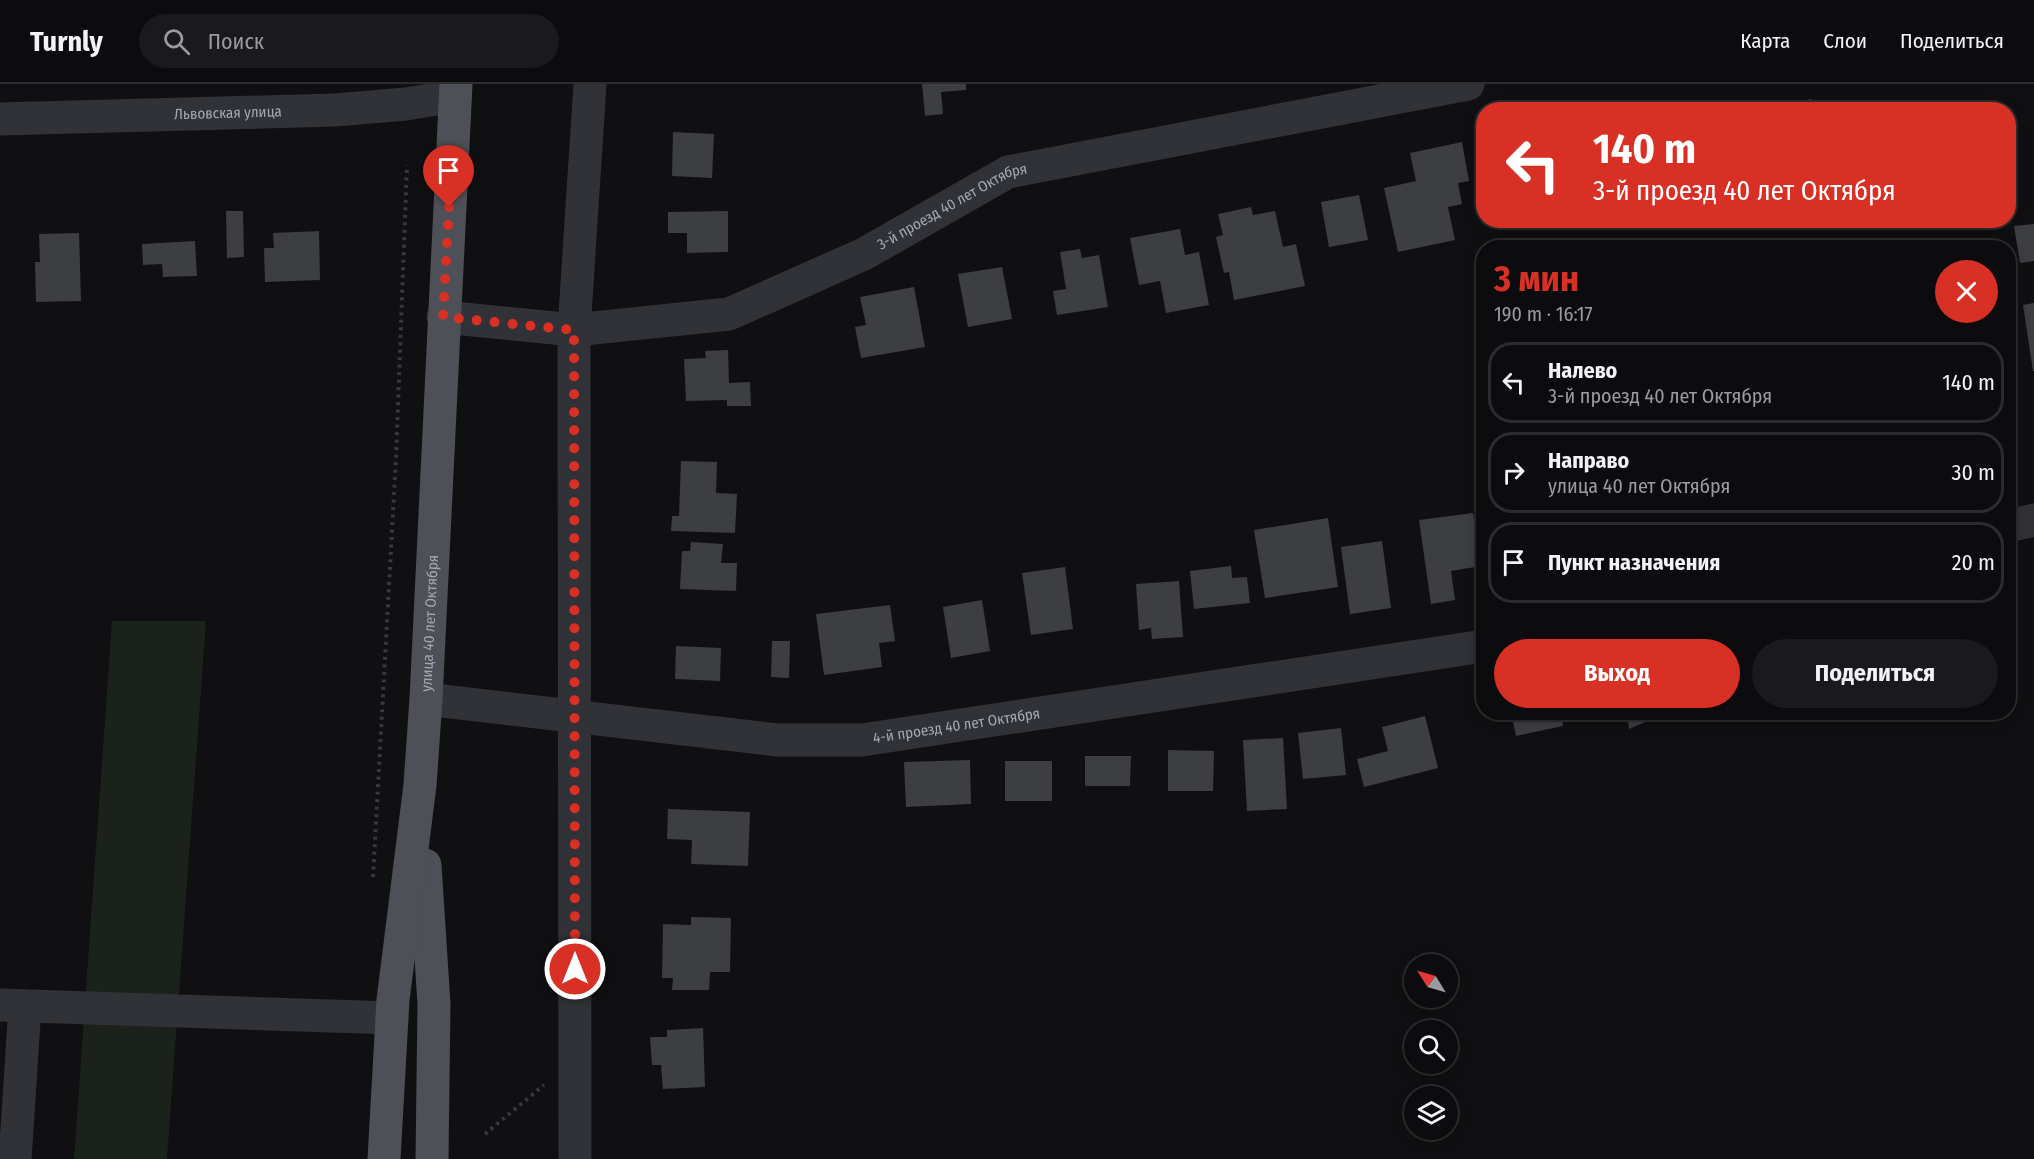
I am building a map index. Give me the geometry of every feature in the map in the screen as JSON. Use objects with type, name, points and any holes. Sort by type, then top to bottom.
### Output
[{"type":"main road","name":"улица 40 лет Октября","points":[[384,1159],[392,1018],[420,785],[426,699],[443,317],[456,90]]},
{"type":"main road","points":[[420,785],[434,1004],[432,1159]]},
{"type":"street","points":[[575,1159],[574,330],[590,84]]},
{"type":"street","name":"3-й проезд 40 лет Октября","points":[[443,317],[574,330],[729,314],[864,254],[1008,172],[1468,84]]},
{"type":"street","name":"Львовская улица","points":[[0,119],[335,110],[406,104],[456,90]]},
{"type":"street","points":[[2016,524],[2034,520]]},
{"type":"street","name":"4-й проезд 40 лет Октября","points":[[426,699],[777,740],[862,740],[1476,647]]},
{"type":"street","points":[[15,1159],[13,1006],[392,1018]]},
{"type":"path","points":[[373,878],[396,458],[407,165]]},
{"type":"path","points":[[484,1134],[575,1060]]},
{"type":"shaded area","points":[[112,621],[206,621],[167,1159],[74,1159]]},
{"type":"building","points":[[922,84],[966,84],[966,90],[941,92],[943,114],[925,116]]},
{"type":"building","points":[[1812,99],[1813,102],[1793,102]]},
{"type":"building","points":[[673,132],[714,134],[712,178],[672,176]]},
{"type":"building","points":[[1462,142],[1469,181],[1458,183],[1462,204],[1448,207],[1455,240],[1398,252],[1384,188],[1416,181],[1410,153]]},
{"type":"building","points":[[1359,195],[1368,240],[1329,247],[1321,202]]},
{"type":"building","points":[[1251,207],[1253,215],[1275,211],[1283,247],[1296,244],[1305,286],[1234,300],[1229,272],[1224,273],[1216,237],[1223,235],[1218,214]]},
{"type":"building","points":[[226,211],[243,211],[244,257],[227,258]]},
{"type":"building","points":[[728,211],[728,252],[687,253],[687,233],[668,233],[668,212]]},
{"type":"building","points":[[2034,224],[2034,261],[2020,263],[2014,228],[2016,226]]},
{"type":"building","points":[[1180,229],[1185,255],[1199,252],[1209,305],[1166,313],[1160,281],[1139,285],[1130,238]]},
{"type":"building","points":[[319,231],[320,280],[265,282],[264,248],[274,248],[273,233]]},
{"type":"building","points":[[79,233],[81,301],[36,302],[35,262],[40,262],[39,234]]},
{"type":"building","points":[[195,241],[197,276],[163,277],[162,264],[143,265],[142,244]]},
{"type":"building","points":[[1080,249],[1082,258],[1099,255],[1108,307],[1057,315],[1053,291],[1066,289],[1060,252]]},
{"type":"building","points":[[1002,267],[1012,319],[968,327],[958,274]]},
{"type":"building","points":[[914,287],[925,347],[861,358],[855,327],[866,325],[860,297]]},
{"type":"building","points":[[2034,303],[2034,371],[2033,371],[2023,305]]},
{"type":"building","points":[[728,350],[729,383],[750,382],[751,406],[727,406],[727,400],[686,401],[684,359],[706,358],[705,351]]},
{"type":"building","points":[[681,461],[717,462],[716,493],[737,494],[735,533],[671,531],[672,516],[679,516]]},
{"type":"building","points":[[1473,513],[1476,533],[1476,567],[1451,571],[1455,600],[1431,604],[1419,520]]},
{"type":"building","points":[[1328,518],[1338,587],[1265,598],[1254,530]]},
{"type":"building","points":[[1382,541],[1391,608],[1350,614],[1341,547]]},
{"type":"building","points":[[691,542],[723,544],[721,563],[737,563],[736,591],[680,589],[682,551],[690,551]]},
{"type":"building","points":[[1231,566],[1232,578],[1247,577],[1250,603],[1194,609],[1190,571]]},
{"type":"building","points":[[1065,567],[1073,629],[1031,635],[1022,573]]},
{"type":"building","points":[[1179,581],[1183,637],[1152,639],[1151,628],[1139,630],[1136,584]]},
{"type":"building","points":[[982,600],[990,651],[951,658],[943,607]]},
{"type":"building","points":[[890,605],[895,641],[879,643],[882,667],[824,675],[816,614]]},
{"type":"building","points":[[772,641],[790,641],[789,678],[771,677]]},
{"type":"building","points":[[676,646],[721,648],[720,681],[675,679]]},
{"type":"building","points":[[1425,716],[1438,768],[1364,787],[1357,759],[1388,751],[1382,727]]},
{"type":"building","points":[[1513,720],[1562,720],[1563,726],[1516,736]]},
{"type":"building","points":[[1628,720],[1650,720],[1629,729]]},
{"type":"building","points":[[1341,728],[1346,775],[1303,779],[1298,733]]},
{"type":"building","points":[[1283,738],[1287,809],[1247,811],[1243,740]]},
{"type":"building","points":[[1168,750],[1214,751],[1213,791],[1168,791]]},
{"type":"building","points":[[1085,756],[1131,756],[1130,786],[1085,786]]},
{"type":"building","points":[[970,760],[971,804],[906,807],[904,762]]},
{"type":"building","points":[[1005,761],[1052,761],[1052,801],[1005,801]]},
{"type":"building","points":[[668,809],[750,812],[748,866],[691,864],[692,840],[667,839]]},
{"type":"building","points":[[691,917],[731,918],[730,972],[710,972],[709,990],[672,990],[673,978],[662,978],[663,924],[691,925]]},
{"type":"building","points":[[703,1028],[705,1087],[663,1089],[661,1065],[652,1065],[650,1037],[667,1037],[667,1030]]},
{"type":"route","points":[[449,207],[443,317],[574,330],[575,969]]}]
